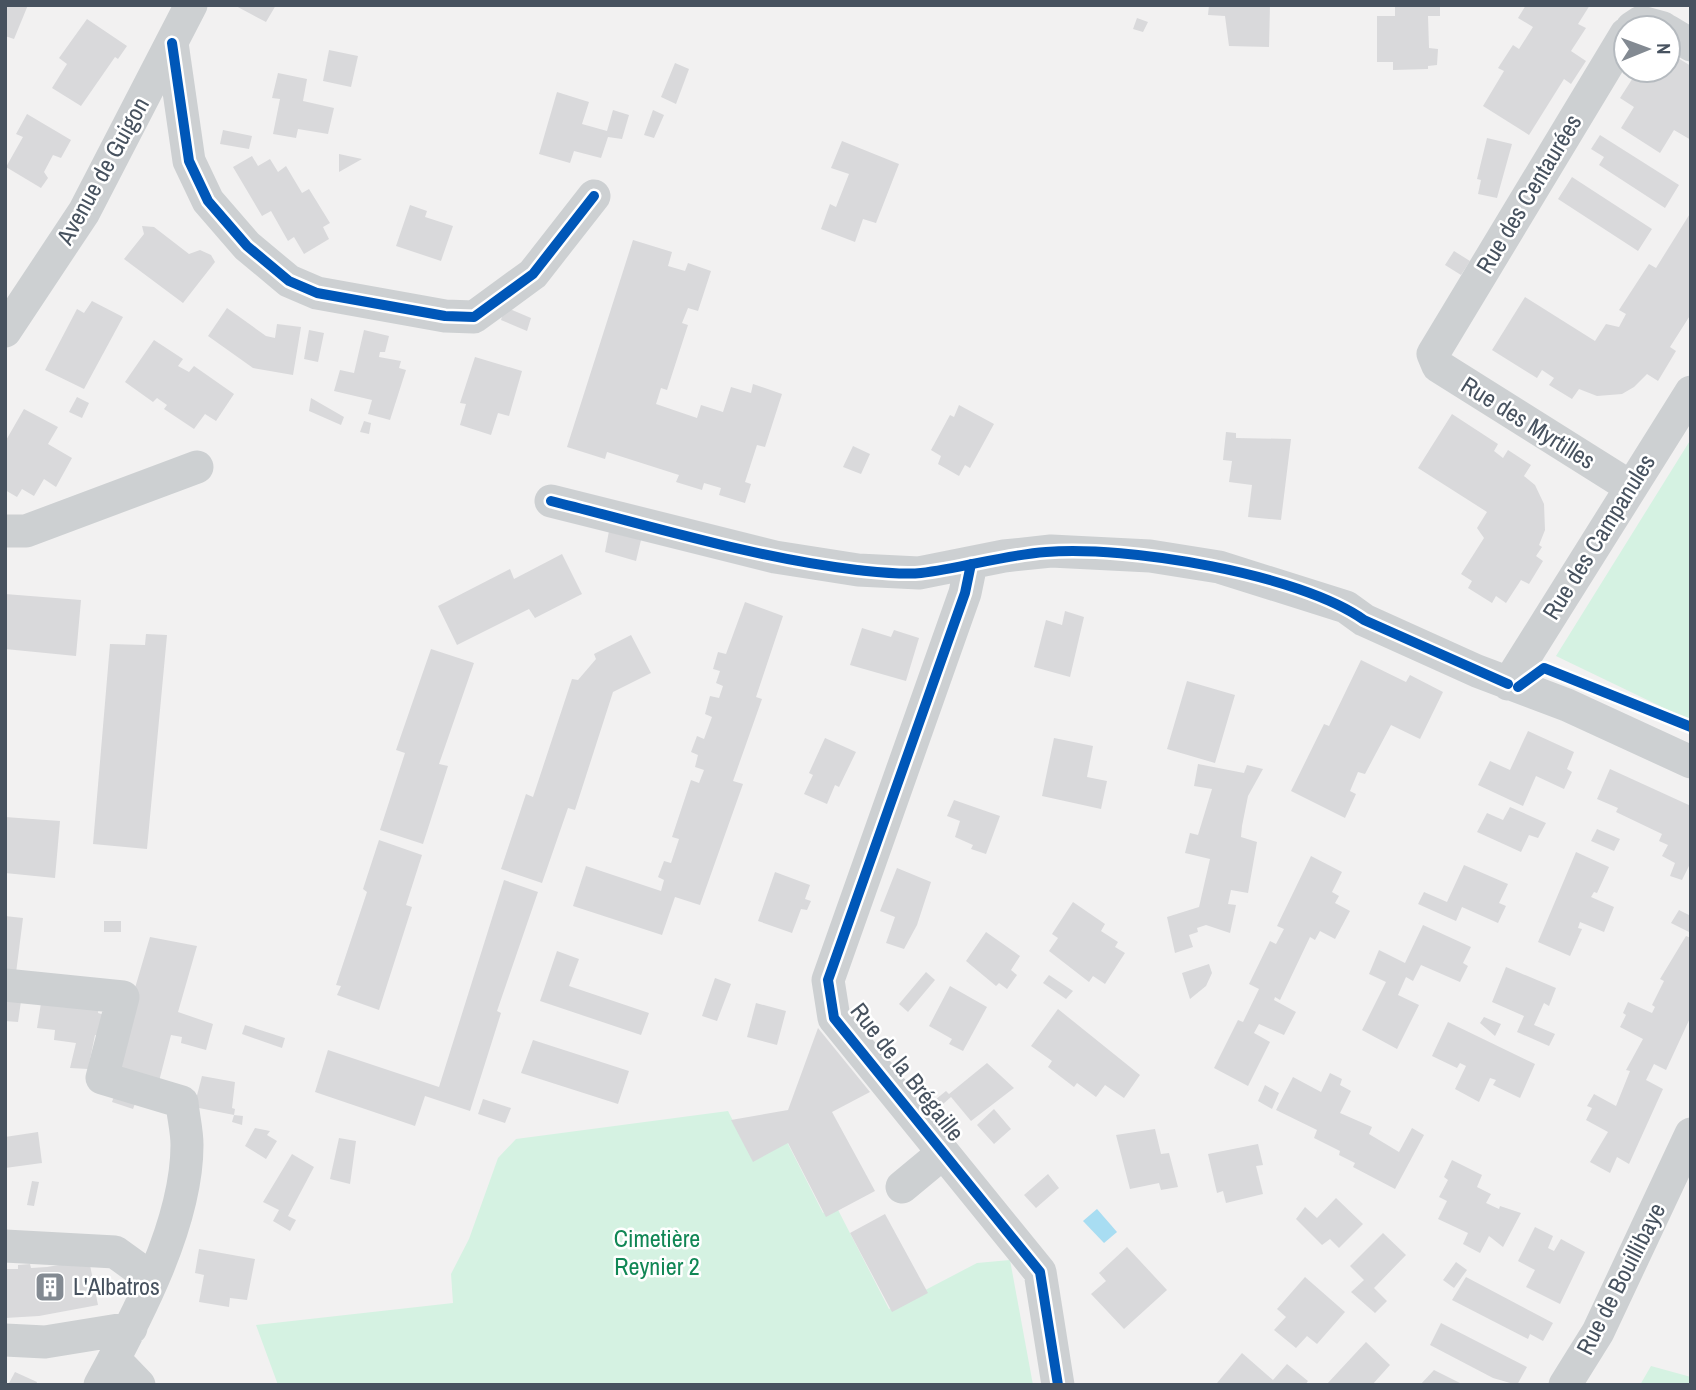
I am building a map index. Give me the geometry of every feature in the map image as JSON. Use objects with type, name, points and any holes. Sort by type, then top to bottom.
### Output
[{"type":"street","name":"Avenue de Guigon","points":[[5,331],[84,212],[191,5]]},
{"type":"street","points":[[172,43],[189,161],[208,201],[247,246],[289,281],[317,293],[445,316],[474,317],[533,274],[594,197]]},
{"type":"street","name":"Rue des Centaurées","points":[[1433,354],[1612,57]]},
{"type":"street","name":"Rue des Myrtilles","points":[[1433,354],[1438,366],[1629,486]]},
{"type":"street","name":"Rue des Campanules","points":[[1508,684],[1629,486],[1691,392]]},
{"type":"street","points":[[5,531],[26,531],[197,467]]},
{"type":"street","points":[[551,501],[775,557],[846,568],[919,573],[1004,555],[1051,551],[1150,556],[1220,567],[1346,607],[1364,620],[1508,684],[1567,705],[1691,762]]},
{"type":"street","name":"Rue de la Brégaille","points":[[971,564],[965,593],[828,980],[834,1018],[1040,1272],[1058,1385]]},
{"type":"street","points":[[5,985],[123,997],[102,1078],[182,1102],[187,1146],[175,1222],[131,1328],[107,1372],[139,1385]]},
{"type":"street","name":"Rue de Bouillibaye","points":[[1565,1385],[1598,1332],[1691,1134]]},
{"type":"street","points":[[902,1187],[943,1153]]},
{"type":"street","points":[[5,1246],[115,1252],[151,1278]]},
{"type":"street","points":[[5,1340],[45,1342],[131,1328]]},
{"type":"green space","points":[[1691,439],[1691,721],[1556,656]]},
{"type":"green space","name":"Cimetière Reynier 2","points":[[728,1111],[752,1158],[786,1140],[823,1213],[836,1206],[889,1309],[977,1263],[1010,1260],[1033,1385],[278,1385],[256,1325],[453,1303],[451,1274],[469,1239],[498,1158],[516,1139]]},
{"type":"green space","points":[[1651,1366],[1691,1377],[1691,1385],[1640,1385]]},
{"type":"water","points":[[1097,1209],[1117,1232],[1104,1243],[1083,1221]]},
{"type":"building","points":[[5,5],[28,5],[14,39],[5,36]]},
{"type":"building","points":[[234,5],[276,5],[266,22]]},
{"type":"building","points":[[1209,5],[1270,5],[1269,47],[1229,46],[1225,16],[1208,15]]},
{"type":"building","points":[[1395,5],[1440,5],[1440,16],[1428,16],[1429,48],[1438,49],[1437,65],[1428,66],[1428,69],[1393,70],[1393,62],[1377,62],[1377,16],[1395,16]]},
{"type":"building","points":[[1526,5],[1590,5],[1578,24],[1586,28],[1571,51],[1586,61],[1571,84],[1564,79],[1529,135],[1483,106],[1504,71],[1498,68],[1513,45],[1519,49],[1533,27],[1518,18]]},
{"type":"building","points":[[1137,18],[1148,22],[1143,32],[1133,29]]},
{"type":"building","points":[[87,19],[127,46],[118,59],[115,57],[81,106],[52,88],[67,64],[59,58]]},
{"type":"building","points":[[329,50],[358,56],[351,87],[323,81]]},
{"type":"building","points":[[1682,61],[1691,66],[1691,140],[1674,130],[1660,153],[1621,128],[1634,107],[1620,98],[1629,84],[1682,84]]},
{"type":"building","points":[[675,63],[689,69],[676,104],[661,97]]},
{"type":"building","points":[[278,73],[307,79],[303,101],[334,108],[328,134],[298,129],[296,138],[273,134],[280,99],[272,98]]},
{"type":"building","points":[[557,92],[589,102],[582,124],[607,131],[613,110],[629,115],[622,139],[608,137],[601,158],[574,151],[570,163],[539,154]]},
{"type":"building","points":[[653,110],[664,115],[654,138],[644,135]]},
{"type":"building","points":[[27,114],[71,140],[61,158],[53,155],[44,172],[48,178],[41,188],[6,167],[23,137],[16,134]]},
{"type":"building","points":[[223,130],[252,136],[249,149],[220,144]]},
{"type":"building","points":[[1600,135],[1679,185],[1665,208],[1599,165],[1604,157],[1591,149]]},
{"type":"building","points":[[1487,138],[1512,144],[1497,198],[1478,194],[1481,180],[1477,179]]},
{"type":"building","points":[[842,141],[899,164],[876,223],[863,219],[855,242],[821,229],[830,204],[836,207],[849,174],[831,168]]},
{"type":"building","points":[[339,154],[362,159],[339,172]]},
{"type":"building","points":[[252,156],[258,166],[270,159],[278,172],[286,166],[302,193],[309,189],[330,223],[323,227],[329,239],[304,254],[294,237],[288,241],[271,211],[262,216],[233,167]]},
{"type":"building","points":[[1572,177],[1652,229],[1638,251],[1558,199]]},
{"type":"building","points":[[410,205],[427,211],[425,217],[453,226],[441,261],[396,246]]},
{"type":"building","points":[[1691,212],[1691,314],[1670,347],[1676,351],[1658,381],[1647,374],[1622,394],[1597,396],[1579,389],[1572,399],[1549,385],[1554,378],[1542,370],[1537,378],[1492,350],[1525,297],[1595,341],[1606,324],[1619,327],[1626,314],[1619,310],[1649,264],[1656,268]]},
{"type":"building","points":[[142,226],[154,227],[189,254],[200,250],[211,255],[215,262],[183,303],[124,259],[144,234]]},
{"type":"building","points":[[633,240],[672,252],[668,266],[685,271],[688,263],[711,271],[698,311],[688,308],[682,323],[688,325],[667,390],[661,388],[656,404],[697,418],[701,405],[723,412],[731,387],[751,393],[753,384],[782,394],[765,447],[757,445],[745,482],[751,484],[745,503],[719,495],[721,488],[704,483],[702,490],[676,482],[679,475],[607,452],[605,459],[567,447]]},
{"type":"building","points":[[1454,251],[1470,261],[1461,275],[1445,265]]},
{"type":"building","points":[[92,301],[123,317],[84,389],[45,370],[77,309],[84,313]]},
{"type":"building","points":[[505,307],[531,318],[527,331],[501,320]]},
{"type":"building","points":[[227,308],[266,336],[275,338],[277,324],[301,327],[293,375],[253,368],[208,336]]},
{"type":"building","points":[[309,330],[324,333],[318,362],[304,359]]},
{"type":"building","points":[[364,330],[389,336],[385,352],[380,352],[379,357],[401,361],[399,368],[406,370],[390,420],[368,414],[372,400],[334,391],[340,370],[354,373]]},
{"type":"building","points":[[154,340],[183,359],[178,366],[189,372],[194,366],[234,394],[216,421],[205,414],[194,429],[164,409],[167,405],[157,398],[153,402],[125,382]]},
{"type":"building","points":[[475,357],[522,371],[509,416],[498,413],[491,435],[460,425],[466,404],[460,403]]},
{"type":"building","points":[[77,397],[89,403],[82,418],[69,412]]},
{"type":"building","points":[[311,398],[344,417],[341,425],[309,411]]},
{"type":"building","points":[[959,405],[994,424],[970,468],[965,465],[959,476],[938,464],[941,456],[931,450],[950,415],[954,417]]},
{"type":"building","points":[[24,409],[58,427],[48,444],[72,458],[56,487],[44,479],[34,496],[22,489],[17,497],[5,490],[5,442]]},
{"type":"building","points":[[1452,414],[1498,444],[1494,451],[1503,458],[1508,450],[1531,465],[1524,476],[1535,485],[1544,504],[1545,530],[1539,545],[1542,547],[1536,556],[1543,561],[1529,584],[1521,580],[1506,603],[1496,596],[1492,603],[1468,588],[1472,581],[1461,574],[1484,538],[1477,528],[1487,512],[1418,468]]},
{"type":"building","points":[[364,421],[371,423],[369,434],[360,432]]},
{"type":"building","points":[[1226,432],[1236,433],[1236,438],[1291,439],[1281,520],[1248,517],[1252,485],[1229,482],[1232,461],[1223,460]]},
{"type":"building","points":[[853,446],[870,454],[861,474],[843,467]]},
{"type":"building","points":[[609,531],[641,540],[636,561],[605,552]]},
{"type":"building","points":[[562,554],[582,594],[535,618],[529,609],[457,645],[438,606],[510,569],[514,579]]},
{"type":"building","points":[[5,594],[81,600],[76,656],[5,649]]},
{"type":"building","points":[[745,602],[783,616],[756,697],[762,699],[733,781],[743,784],[700,905],[675,897],[662,935],[573,906],[586,866],[661,891],[664,880],[658,877],[664,861],[671,863],[679,839],[672,837],[691,780],[699,783],[704,770],[695,767],[698,755],[691,752],[697,736],[704,739],[712,717],[705,714],[710,696],[719,698],[723,686],[716,683],[720,671],[713,669],[718,652],[726,654]]},
{"type":"building","points":[[1065,611],[1084,617],[1070,677],[1034,667],[1046,620],[1062,625]]},
{"type":"building","points":[[862,628],[891,637],[894,630],[919,638],[906,681],[850,665]]},
{"type":"building","points":[[146,634],[167,635],[147,849],[93,844],[110,644],[145,645]]},
{"type":"building","points":[[631,635],[651,673],[613,692],[575,810],[568,808],[542,883],[501,869],[526,794],[533,797],[572,679],[578,680],[596,659],[594,654]]},
{"type":"building","points":[[431,649],[474,663],[439,764],[448,766],[423,844],[380,830],[405,753],[396,750]]},
{"type":"building","points":[[1361,660],[1406,682],[1410,675],[1443,692],[1420,739],[1391,725],[1365,774],[1358,772],[1350,791],[1356,794],[1345,818],[1291,791],[1324,724],[1329,726]]},
{"type":"building","points":[[1187,681],[1235,695],[1215,763],[1167,749]]},
{"type":"building","points":[[1528,731],[1574,752],[1567,769],[1572,772],[1564,789],[1536,776],[1523,806],[1478,785],[1490,761],[1510,770]]},
{"type":"building","points":[[825,738],[856,752],[839,787],[835,785],[827,804],[804,794],[813,775],[809,773]]},
{"type":"building","points":[[1054,738],[1093,746],[1087,777],[1107,781],[1101,809],[1042,796]]},
{"type":"building","points":[[1198,764],[1244,773],[1247,765],[1263,769],[1248,796],[1241,837],[1257,842],[1248,893],[1231,890],[1228,904],[1236,905],[1230,933],[1206,925],[1197,928],[1198,932],[1189,935],[1193,947],[1175,953],[1167,917],[1199,907],[1210,859],[1185,853],[1190,833],[1198,835],[1212,789],[1194,786]]},
{"type":"building","points":[[1610,769],[1691,806],[1691,862],[1682,880],[1670,876],[1675,863],[1662,856],[1668,845],[1659,841],[1662,834],[1616,812],[1618,808],[1597,799]]},
{"type":"building","points":[[954,800],[1000,816],[986,854],[971,849],[973,845],[955,837],[960,821],[947,816]]},
{"type":"building","points":[[1510,807],[1546,823],[1538,838],[1529,835],[1521,852],[1477,832],[1487,813],[1503,820]]},
{"type":"building","points":[[5,817],[60,821],[55,878],[5,873]]},
{"type":"building","points":[[1597,829],[1620,839],[1614,851],[1591,841]]},
{"type":"building","points":[[379,840],[422,855],[406,905],[412,907],[379,1010],[337,995],[341,986],[336,985],[367,892],[363,889]]},
{"type":"building","points":[[1576,852],[1609,867],[1597,893],[1594,892],[1591,897],[1614,907],[1604,932],[1580,922],[1578,928],[1582,929],[1570,956],[1538,942]]},
{"type":"building","points":[[1311,856],[1342,872],[1332,892],[1339,896],[1335,903],[1350,911],[1335,939],[1320,931],[1315,940],[1310,937],[1280,1000],[1275,997],[1274,1000],[1296,1012],[1284,1035],[1259,1024],[1254,1033],[1270,1042],[1248,1086],[1214,1068],[1238,1020],[1243,1022],[1259,989],[1249,984],[1270,941],[1276,944],[1284,929],[1277,926]]},
{"type":"building","points":[[1464,865],[1508,884],[1499,903],[1506,906],[1498,923],[1462,907],[1456,921],[1418,904],[1424,892],[1447,902]]},
{"type":"building","points":[[897,868],[931,882],[917,925],[904,949],[886,943],[895,917],[880,911]]},
{"type":"building","points":[[775,872],[810,885],[805,899],[811,901],[807,910],[801,909],[792,933],[758,921]]},
{"type":"building","points":[[504,880],[538,892],[497,1011],[501,1013],[470,1111],[425,1096],[415,1126],[315,1092],[328,1050],[439,1087]]},
{"type":"building","points":[[1073,902],[1105,924],[1101,931],[1118,942],[1115,947],[1125,953],[1105,984],[1093,976],[1089,982],[1049,951],[1058,938],[1052,934]]},
{"type":"building","points":[[1679,910],[1691,916],[1691,933],[1671,923]]},
{"type":"building","points":[[5,916],[23,918],[15,981],[5,979]]},
{"type":"building","points":[[104,921],[121,921],[121,932],[104,932]]},
{"type":"building","points":[[1423,925],[1471,947],[1463,963],[1468,966],[1460,982],[1421,965],[1413,981],[1406,977],[1398,995],[1419,1005],[1397,1049],[1362,1030],[1386,982],[1369,974],[1379,950],[1405,963]]},
{"type":"building","points":[[986,932],[1020,956],[1011,970],[1017,975],[1007,989],[999,983],[996,986],[966,961]]},
{"type":"building","points":[[1686,936],[1691,938],[1691,1016],[1666,1070],[1654,1064],[1646,1080],[1663,1089],[1629,1164],[1617,1157],[1610,1173],[1590,1162],[1608,1132],[1586,1120],[1592,1108],[1587,1106],[1594,1094],[1616,1106],[1630,1071],[1626,1070],[1643,1039],[1620,1027],[1626,1015],[1623,1013],[1628,1002],[1652,1013],[1655,1007],[1652,1005],[1664,981],[1660,979]]},
{"type":"building","points":[[150,937],[197,946],[178,1012],[213,1024],[206,1050],[181,1043],[182,1037],[171,1035],[158,1085],[110,1073]]},
{"type":"building","points":[[557,951],[579,959],[569,986],[649,1013],[641,1035],[540,1001]]},
{"type":"building","points":[[1209,964],[1212,973],[1206,986],[1190,999],[1182,973]]},
{"type":"building","points":[[1506,967],[1556,988],[1549,1006],[1544,1003],[1534,1025],[1555,1034],[1549,1046],[1517,1032],[1524,1016],[1492,1002]]},
{"type":"building","points":[[926,972],[935,980],[908,1012],[899,1004]]},
{"type":"building","points":[[1049,975],[1073,991],[1066,999],[1043,983]]},
{"type":"building","points":[[715,978],[731,984],[717,1021],[702,1016]]},
{"type":"building","points":[[950,986],[987,1007],[963,1051],[949,1044],[952,1039],[929,1026]]},
{"type":"building","points":[[5,992],[22,994],[18,1022],[5,1021]]},
{"type":"building","points":[[42,997],[99,1004],[98,1013],[105,1015],[101,1036],[95,1035],[88,1069],[70,1068],[76,1043],[54,1040],[55,1030],[37,1028]]},
{"type":"building","points":[[756,1003],[786,1011],[777,1045],[747,1037]]},
{"type":"building","points":[[1058,1009],[1140,1075],[1124,1098],[1105,1085],[1096,1097],[1077,1083],[1074,1087],[1048,1067],[1052,1061],[1031,1046]]},
{"type":"building","points":[[1484,1017],[1501,1024],[1495,1036],[1480,1023]]},
{"type":"building","points":[[1448,1022],[1535,1064],[1520,1098],[1493,1085],[1496,1080],[1490,1078],[1479,1102],[1455,1089],[1466,1066],[1460,1063],[1457,1068],[1432,1056]]},
{"type":"building","points":[[245,1025],[285,1038],[282,1048],[242,1034]]},
{"type":"building","points":[[818,1028],[870,1092],[832,1112],[875,1191],[826,1217],[788,1143],[753,1162],[731,1120],[788,1110]]},
{"type":"building","points":[[533,1040],[629,1071],[618,1104],[521,1073]]},
{"type":"building","points":[[987,1063],[1014,1088],[971,1121],[951,1097],[935,1111],[930,1104],[946,1091],[949,1094]]},
{"type":"building","points":[[1330,1073],[1342,1079],[1340,1085],[1351,1091],[1340,1113],[1372,1127],[1369,1134],[1399,1152],[1412,1128],[1424,1135],[1395,1189],[1353,1167],[1355,1163],[1339,1155],[1340,1151],[1314,1138],[1317,1130],[1276,1110],[1293,1077],[1321,1092]]},
{"type":"building","points":[[202,1076],[235,1082],[232,1108],[235,1109],[234,1115],[194,1107]]},
{"type":"building","points":[[1265,1085],[1279,1093],[1272,1109],[1258,1101]]},
{"type":"building","points":[[116,1090],[138,1096],[133,1109],[112,1102]]},
{"type":"building","points":[[483,1099],[511,1108],[505,1123],[478,1114]]},
{"type":"building","points":[[994,1109],[1011,1129],[994,1144],[977,1125]]},
{"type":"building","points":[[234,1115],[243,1116],[242,1125],[232,1122]]},
{"type":"building","points":[[255,1128],[270,1131],[267,1135],[277,1141],[266,1159],[245,1146]]},
{"type":"building","points":[[1155,1129],[1161,1154],[1169,1153],[1178,1187],[1161,1190],[1159,1183],[1130,1189],[1116,1135]]},
{"type":"building","points":[[38,1132],[42,1163],[5,1168],[5,1137]]},
{"type":"building","points":[[339,1138],[356,1141],[350,1184],[330,1179]]},
{"type":"building","points":[[1258,1144],[1263,1165],[1256,1166],[1263,1194],[1226,1203],[1223,1191],[1217,1193],[1208,1154]]},
{"type":"building","points":[[292,1154],[314,1167],[288,1216],[296,1220],[290,1231],[273,1221],[279,1210],[263,1202]]},
{"type":"building","points":[[1452,1160],[1482,1175],[1477,1187],[1491,1194],[1486,1203],[1499,1209],[1500,1206],[1521,1213],[1503,1247],[1489,1236],[1480,1253],[1463,1244],[1468,1233],[1438,1219],[1447,1201],[1439,1197],[1448,1180],[1444,1177]]},
{"type":"building","points":[[1048,1174],[1059,1188],[1036,1208],[1024,1195]]},
{"type":"building","points":[[32,1181],[39,1182],[34,1206],[27,1205]]},
{"type":"building","points":[[1336,1198],[1363,1224],[1339,1248],[1330,1239],[1322,1245],[1296,1219],[1305,1207],[1317,1218]]},
{"type":"building","points":[[885,1214],[928,1293],[892,1312],[850,1233]]},
{"type":"building","points":[[1535,1227],[1553,1236],[1548,1248],[1554,1251],[1561,1239],[1585,1252],[1560,1304],[1526,1287],[1535,1270],[1518,1261]]},
{"type":"building","points":[[1383,1233],[1406,1255],[1374,1288],[1387,1301],[1375,1313],[1351,1292],[1364,1280],[1350,1266]]},
{"type":"building","points":[[1127,1247],[1167,1290],[1124,1329],[1091,1294],[1106,1281],[1099,1273]]},
{"type":"building","points":[[199,1249],[255,1259],[247,1300],[230,1298],[229,1307],[199,1302],[204,1275],[195,1273]]},
{"type":"building","name":"L'Albatros","points":[[89,1260],[98,1305],[39,1316],[5,1318],[5,1269],[18,1269],[18,1265],[47,1267]]},
{"type":"building","points":[[1456,1262],[1467,1270],[1454,1288],[1443,1280]]},
{"type":"building","points":[[1305,1277],[1345,1312],[1317,1344],[1307,1336],[1296,1348],[1274,1330],[1286,1317],[1277,1309]]},
{"type":"building","points":[[1466,1277],[1553,1323],[1543,1341],[1530,1334],[1528,1339],[1452,1300]]},
{"type":"building","points":[[1441,1323],[1527,1367],[1517,1385],[1493,1378],[1430,1345]]},
{"type":"building","points":[[1366,1342],[1390,1365],[1372,1385],[1326,1385]]},
{"type":"building","points":[[1242,1353],[1273,1380],[1287,1364],[1308,1381],[1305,1385],[1219,1385],[1217,1383]]},
{"type":"building","points":[[1434,1370],[1464,1385],[1420,1385]]},
{"type":"building","points":[[15,1372],[37,1382],[36,1385],[8,1385]]},
{"type":"cycle path","points":[[172,43],[189,161],[208,201],[247,246],[289,281],[317,293],[445,316],[474,317],[533,274],[594,196]]},
{"type":"cycle path","points":[[551,501],[780,558],[873,572],[921,573],[1030,554],[1080,551],[1165,558],[1211,566],[1299,589],[1508,684]]},
{"type":"cycle path","points":[[971,564],[965,593],[828,980],[834,1018],[1040,1272],[1058,1385]]},
{"type":"cycle path","points":[[1518,687],[1544,668],[1691,727]]},
{"type":"place","name":"L'Albatros","points":[[50,1287]]}]
